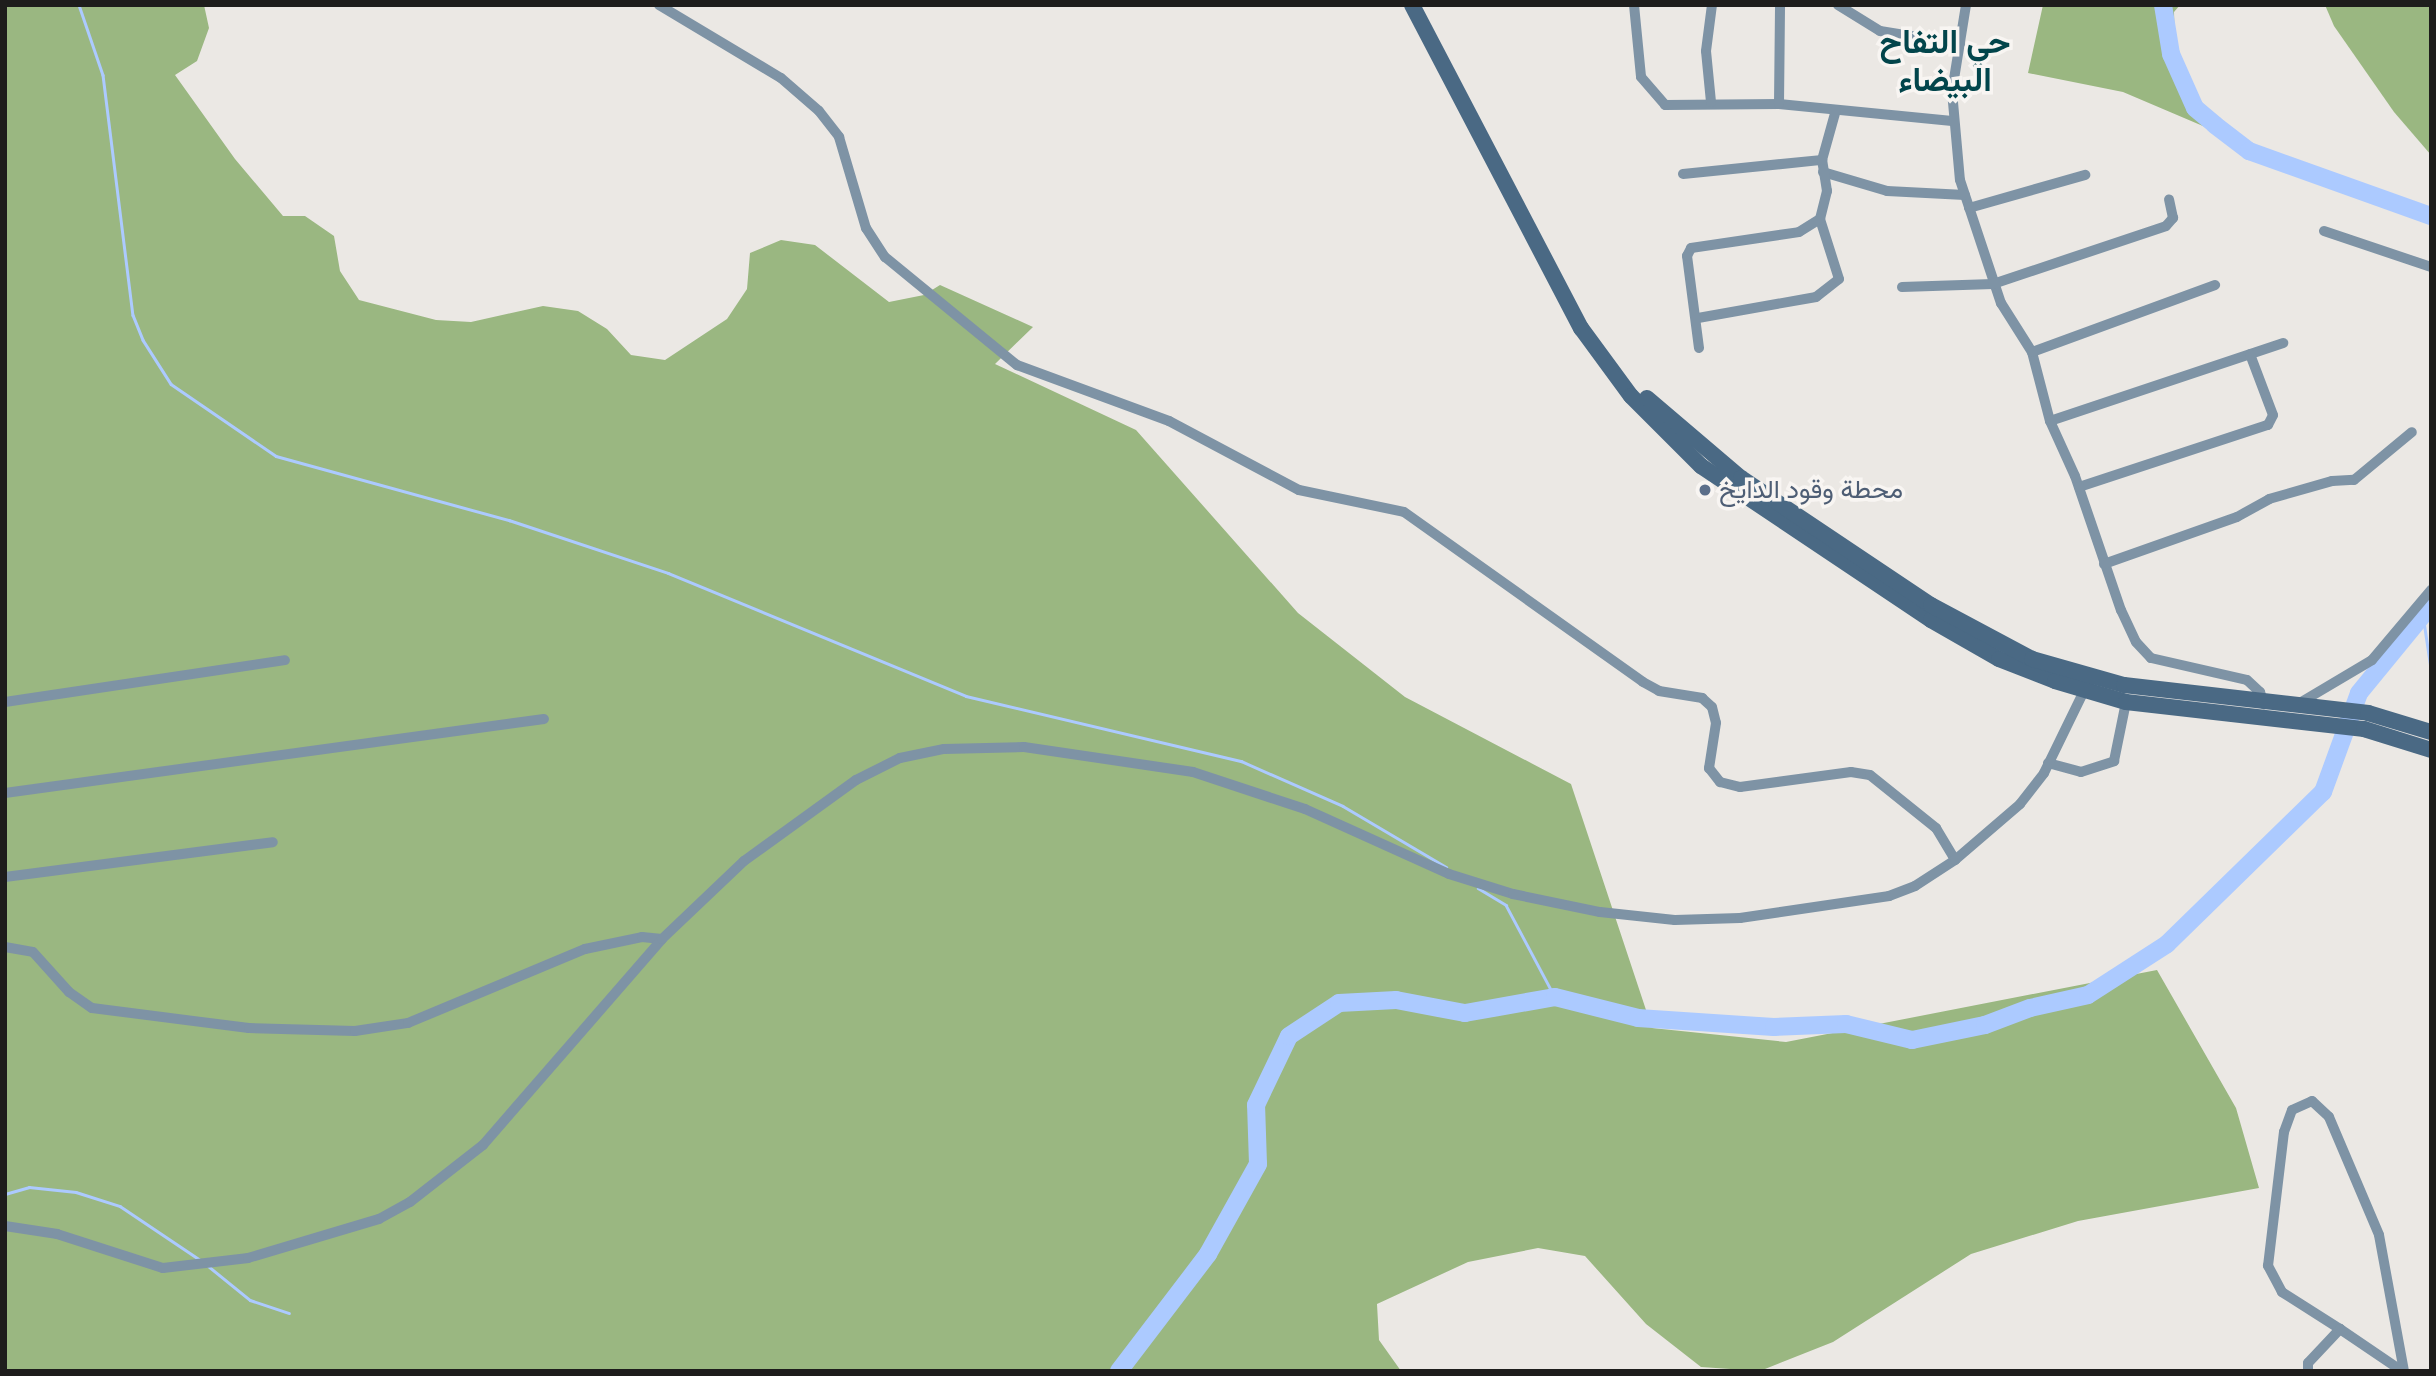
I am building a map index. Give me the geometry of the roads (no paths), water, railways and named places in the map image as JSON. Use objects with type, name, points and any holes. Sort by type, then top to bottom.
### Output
[{"type":"main road","points":[[1412,5],[1581,328],[1631,396],[1661,428],[1723,482],[1931,620],[1998,659],[2088,684],[2431,732]]},
{"type":"main road","points":[[1422,5],[1585,314],[1612,356],[1657,408],[1710,456],[1931,605],[2002,646],[2126,702],[2263,710],[2295,706],[2327,717]]},
{"type":"main road","points":[[2366,721],[2431,750]]},
{"type":"street","points":[[659,5],[781,78],[819,111],[839,137],[866,228],[885,257],[1017,365],[1168,421],[1299,490],[1404,512],[1643,682],[1659,691],[1702,698],[1712,707],[1717,723],[1709,768],[1720,782],[1740,786],[1851,772],[1870,775],[1936,828],[1955,860]]},
{"type":"street","points":[[1634,5],[1634,48],[1641,77],[1653,95],[1673,107],[1711,102],[1779,104],[1952,121]]},
{"type":"street","points":[[1711,102],[1706,51],[1712,5]]},
{"type":"street","points":[[1779,104],[1780,5]]},
{"type":"street","points":[[1966,5],[1952,121],[1965,195],[1993,284],[2032,352],[2050,421],[2079,487],[2104,564],[2142,651],[2167,664],[2247,680],[2260,692],[2263,710]]},
{"type":"street","points":[[1841,6],[1880,31],[1960,44]]},
{"type":"street","points":[[1698,318],[1816,297],[1839,279],[1820,219],[1827,191],[1822,160],[1836,110]]},
{"type":"street","points":[[1683,174],[1822,160]]},
{"type":"street","points":[[1823,172],[1887,191],[1965,195]]},
{"type":"street","points":[[1969,208],[2085,175]]},
{"type":"street","points":[[1902,287],[1993,284],[2166,226],[2173,218],[2169,199]]},
{"type":"street","points":[[1699,348],[1698,318],[1687,256],[1691,248],[1799,232],[1820,219]]},
{"type":"street","points":[[2324,231],[2431,267]]},
{"type":"street","points":[[2032,352],[2215,285]]},
{"type":"street","points":[[2050,421],[2283,343]]},
{"type":"street","points":[[2079,487],[2268,425],[2273,415],[2250,354]]},
{"type":"street","points":[[2104,564],[2237,517],[2269,499],[2332,481],[2354,480],[2412,432]]},
{"type":"street","points":[[2295,706],[2372,660],[2431,590]]},
{"type":"street","points":[[5,702],[285,660]]},
{"type":"street","points":[[5,1226],[57,1234],[163,1268],[248,1258],[379,1219],[410,1202],[483,1145],[662,939],[744,861],[856,780],[900,758],[987,746],[1108,757],[1193,772],[1305,809],[1448,874],[1513,894],[1600,912],[1675,920],[1800,913],[1889,896],[1915,886],[1955,860],[2020,804],[2048,764],[2088,684]]},
{"type":"street","points":[[2048,764],[2081,772],[2114,761],[2126,702]]},
{"type":"street","points":[[5,793],[544,719]]},
{"type":"street","points":[[5,877],[273,842]]},
{"type":"street","points":[[5,947],[33,952],[81,1003],[116,1013],[249,1028],[355,1031],[432,1015],[585,949],[642,937],[662,939]]},
{"type":"street","points":[[2312,1101],[2329,1117],[2379,1235],[2403,1371],[2282,1292],[2268,1266],[2284,1132],[2292,1110],[2312,1101]]},
{"type":"street","points":[[2308,1371],[2308,1363],[2340,1329]]},
{"type":"waterway","points":[[79,5],[103,75],[133,315],[143,340],[171,384],[276,456],[509,520],[668,573],[966,696],[1241,761],[1343,806],[1446,867]]},
{"type":"waterway","points":[[2163,5],[2171,54],[2195,108],[2215,125],[2249,151],[2431,216]]},
{"type":"waterway","points":[[1119,1371],[1208,1254],[1258,1164],[1256,1105],[1289,1036],[1339,1003],[1396,1000],[1465,1013],[1555,997],[1638,1018],[1774,1027],[1846,1024],[1912,1040],[1985,1025],[2030,1008],[2088,995],[2167,944],[2323,792],[2359,693],[2431,605]]},
{"type":"waterway","points":[[2423,615],[2431,668]]},
{"type":"waterway","points":[[1478,888],[1506,905],[1555,997]]},
{"type":"waterway","points":[[5,1194],[29,1187],[76,1192],[120,1206],[199,1259]]},
{"type":"waterway","points":[[207,1265],[250,1300],[289,1313]]},
{"type":"place","name":"محطة وقود الدايخ","points":[[1705,490]]},
{"type":"district","name":"حي التفاح البيضاء","points":[[1945,62]]}]
